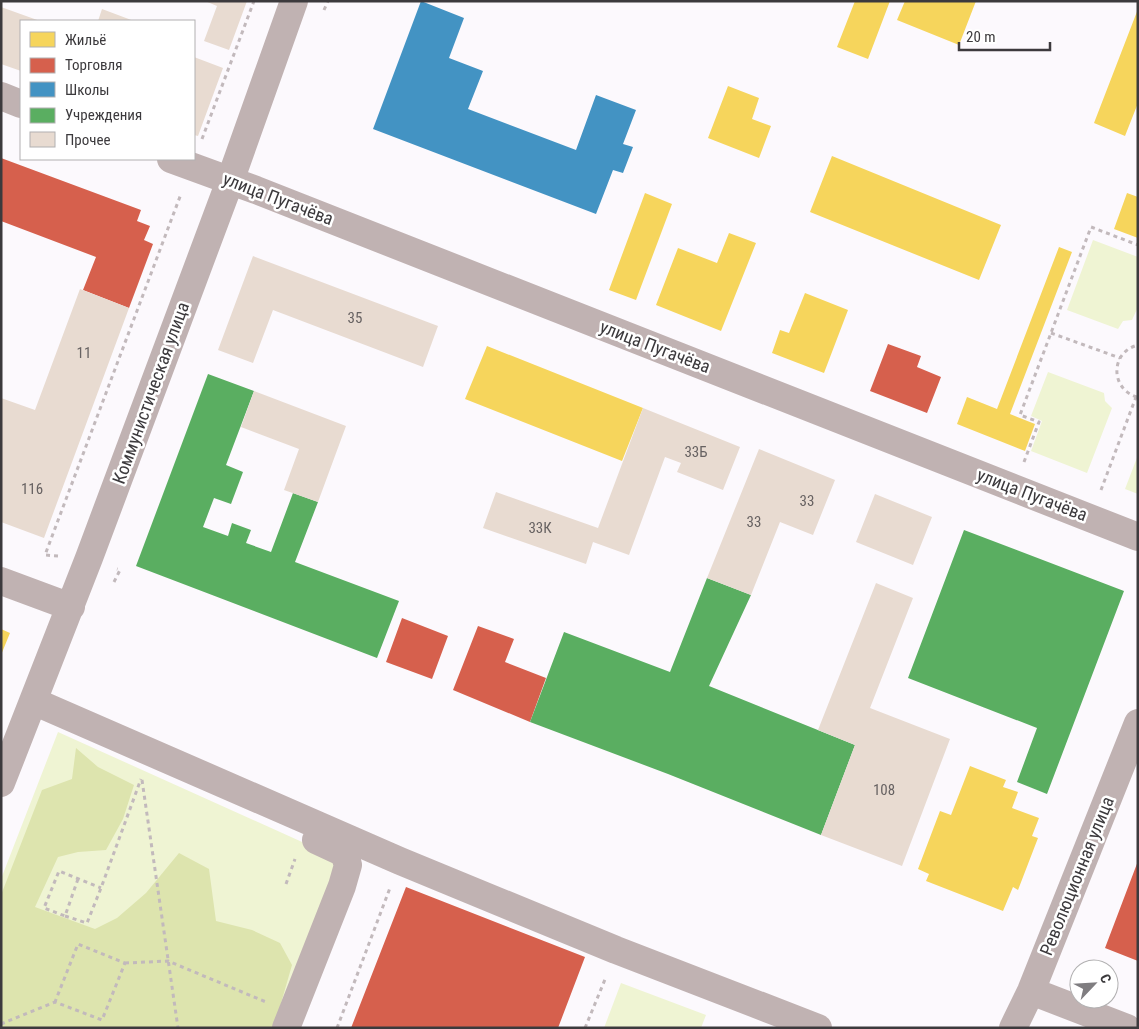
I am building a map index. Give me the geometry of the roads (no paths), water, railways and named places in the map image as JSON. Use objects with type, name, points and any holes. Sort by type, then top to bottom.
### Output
[{"type":"street","name":"Коммунистическая улица","points":[[1,783],[71,607],[230,181],[294,1]]},
{"type":"street","points":[[1,96],[20,104]]},
{"type":"street","name":"улица Пугачёва","points":[[182,163],[1138,537]]},
{"type":"street","points":[[1,582],[71,607]]},
{"type":"street","points":[[31,707],[616,950],[818,1028]]},
{"type":"street","points":[[31,707],[146,766],[344,853],[348,865],[342,886],[289,1020]]},
{"type":"street","name":"Революционная улица","points":[[1013,1028],[1032,991],[1138,723]]},
{"type":"street","points":[[1032,991],[1127,1028]]}]
